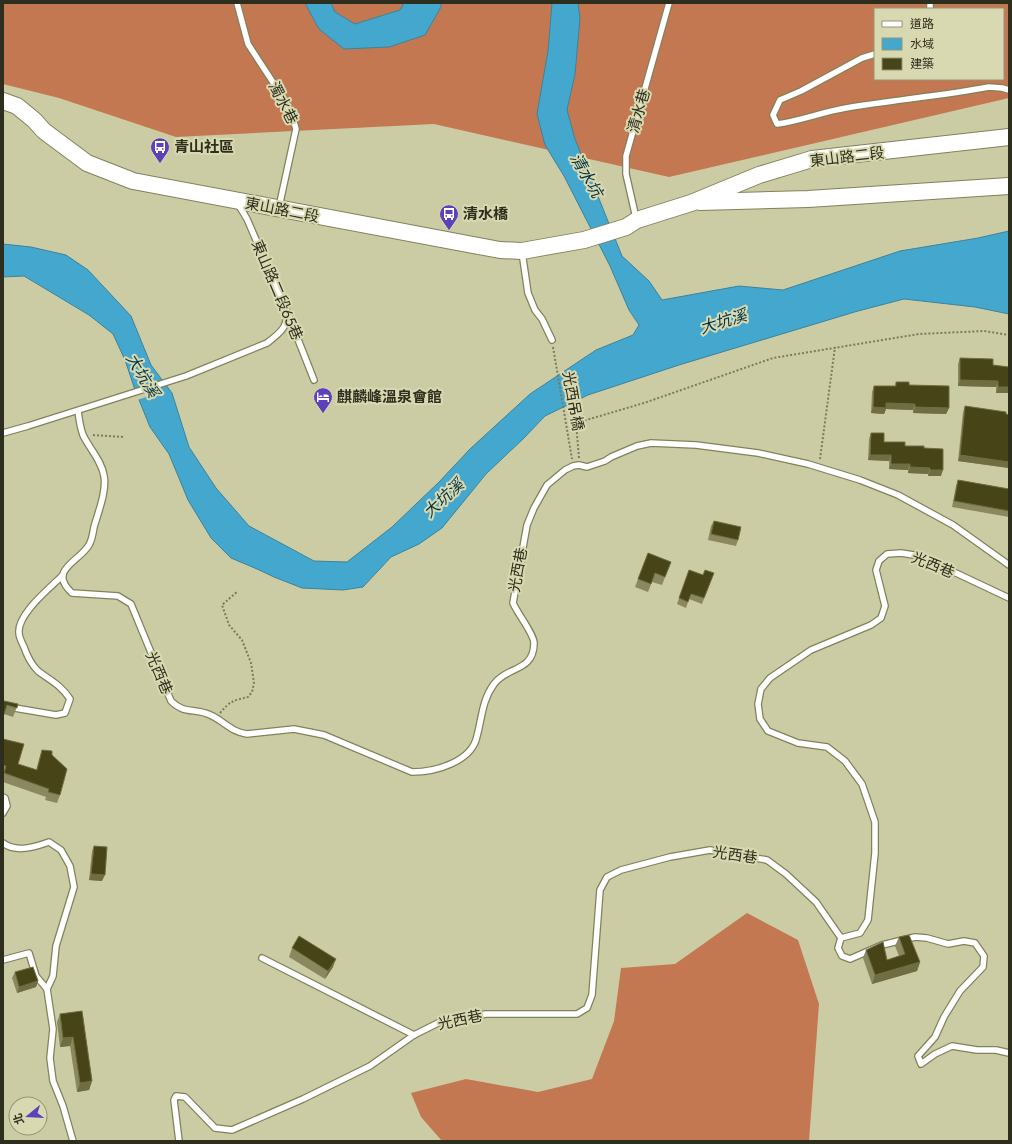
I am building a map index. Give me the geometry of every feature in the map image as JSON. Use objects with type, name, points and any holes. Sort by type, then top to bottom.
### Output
[{"type":"main road","name":"東山路二段","points":[[3,101],[17,106],[65,148],[87,163],[132,181],[500,250],[522,251],[584,240],[691,202],[759,174],[812,159],[1009,137]]},
{"type":"main road","name":"東山路二段","points":[[691,202],[808,199],[1009,186]]},
{"type":"lane","name":"濁水巷","points":[[237,3],[248,44],[291,112],[296,129],[278,209]]},
{"type":"lane","name":"清水巷","points":[[631,224],[626,174],[626,156],[669,3]]},
{"type":"lane","points":[[874,54],[862,58],[801,91],[780,100],[773,115],[777,124],[790,122],[826,111],[850,107],[989,88],[1002,88],[1009,90]]},
{"type":"lane","name":"東山路二段65巷","points":[[236,201],[247,219],[286,309],[314,380]]},
{"type":"lane","points":[[522,251],[528,293],[535,310],[552,340]]},
{"type":"lane","points":[[3,433],[78,411],[186,376],[267,343],[285,326],[287,318],[286,309]]},
{"type":"lane","points":[[3,706],[56,715],[65,713],[70,699],[57,683],[37,670],[27,658],[19,633],[20,622],[30,609],[63,575],[65,569],[90,544],[104,489],[104,476],[101,467],[83,434],[79,422],[78,411]]},
{"type":"lane","name":"光西巷","points":[[63,575],[67,588],[72,593],[118,596],[131,604],[171,701],[177,707],[183,710],[206,713],[239,733],[247,734],[294,729],[324,736],[412,772],[425,772],[444,766],[467,754],[477,738],[481,712],[488,693],[494,683],[502,676],[522,667],[528,662],[532,654],[534,642],[530,632],[512,603],[527,525],[534,508],[547,485],[564,470],[576,465],[587,467],[605,461],[637,446],[651,443],[696,445],[758,453],[819,467],[860,480],[898,496],[954,525],[1009,565]]},
{"type":"lane","name":"光西巷","points":[[179,1141],[174,1100],[176,1096],[185,1097],[215,1128],[232,1130],[303,1099],[370,1066],[414,1035],[442,1021],[486,1014],[577,1014],[587,1008],[592,995],[600,890],[606,877],[621,870],[670,857],[710,850],[767,860],[786,874],[816,902],[841,938],[860,933],[868,920],[875,853],[876,822],[862,784],[845,761],[827,747],[798,743],[768,731],[760,719],[758,704],[761,689],[770,678],[811,650],[871,625],[881,618],[885,606],[876,570],[879,561],[887,554],[901,553],[920,556],[1009,598]]},
{"type":"lane","points":[[3,797],[5,798],[7,806],[3,813]]},
{"type":"lane","points":[[3,844],[8,847],[30,848],[49,842],[61,850],[70,866],[74,887],[56,946],[53,976],[47,989]]},
{"type":"lane","points":[[841,938],[838,948],[842,956],[850,959],[882,945],[916,937],[927,938],[948,944],[964,941],[975,943],[984,956],[983,967],[960,991],[944,1017],[935,1037],[918,1056],[921,1064],[935,1054],[952,1046],[977,1050],[996,1050],[1009,1053]]},
{"type":"lane","points":[[3,960],[29,953],[36,976],[47,989],[53,1029],[50,1058],[53,1081],[63,1106],[73,1141]]},
{"type":"lane","points":[[262,958],[414,1035]]},
{"type":"path","points":[[576,465],[576,423],[644,403],[773,358],[920,334],[984,331],[1009,334]]},
{"type":"path","name":"光西吊橋","points":[[552,340],[576,465]]},
{"type":"path","points":[[819,467],[835,347]]},
{"type":"path","points":[[83,434],[124,437]]},
{"type":"path","points":[[215,718],[226,705],[236,699],[248,697],[252,692],[254,683],[250,663],[242,640],[229,625],[222,604],[238,591]]},
{"type":"shaded area","points":[[3,3],[1009,3],[1009,98],[669,177],[434,124],[176,137],[59,98],[3,84]]},
{"type":"shaded area","points":[[747,913],[798,940],[819,1004],[809,1141],[442,1141],[421,1117],[411,1093],[466,1079],[538,1092],[592,1079],[614,1021],[621,968],[675,964]]},
{"type":"water","points":[[305,3],[331,3],[335,12],[355,24],[400,10],[404,3],[441,3],[441,7],[425,35],[389,47],[344,49],[319,29]]},
{"type":"water","points":[[552,3],[578,3],[580,18],[575,74],[567,110],[575,139],[622,256],[649,281],[662,300],[739,286],[783,290],[900,251],[978,238],[1009,231],[1009,314],[975,307],[904,299],[858,311],[679,365],[588,395],[545,416],[486,474],[442,528],[419,544],[391,557],[363,587],[343,590],[302,588],[231,558],[211,538],[188,500],[169,454],[150,427],[125,360],[113,334],[89,315],[24,276],[3,277],[3,244],[31,247],[66,255],[88,270],[131,316],[151,365],[172,393],[189,447],[216,488],[249,526],[314,561],[347,562],[392,527],[439,482],[470,449],[530,394],[596,350],[633,335],[639,325],[629,310],[610,266],[564,176],[545,145],[537,114],[548,51]]},
{"type":"pier","points":[[159,382],[162,392],[137,400],[133,390]]},
{"type":"building","points":[[960,358],[993,359],[993,365],[1009,367],[1009,387],[998,387],[998,381],[960,380]]},
{"type":"building","points":[[896,382],[909,382],[909,385],[949,386],[949,408],[915,407],[915,404],[886,403],[886,408],[873,407],[874,386],[896,386]]},
{"type":"building","points":[[965,406],[1006,412],[1006,414],[1009,415],[1009,462],[960,455]]},
{"type":"building","points":[[871,433],[884,433],[884,442],[905,442],[905,446],[924,446],[924,448],[943,449],[943,470],[910,467],[910,464],[891,464],[891,455],[870,455]]},
{"type":"building","points":[[958,480],[1009,489],[1009,511],[954,501]]},
{"type":"building","points":[[714,521],[741,527],[738,540],[711,534]]},
{"type":"building","points":[[648,553],[671,562],[665,577],[655,573],[651,584],[638,579]]},
{"type":"building","points":[[689,570],[703,575],[705,570],[714,573],[704,598],[691,594],[688,602],[679,598]]},
{"type":"building","points":[[3,699],[4,701],[18,704],[17,708],[7,705],[3,717]]},
{"type":"building","points":[[3,739],[24,744],[18,764],[37,770],[42,750],[52,751],[52,755],[67,769],[60,795],[48,792],[49,789],[4,773],[6,766],[3,765]]},
{"type":"building","points":[[94,846],[107,847],[105,875],[91,874]]},
{"type":"building","points":[[909,935],[920,962],[875,975],[866,950],[883,942],[887,960],[905,954],[899,937]]},
{"type":"building","points":[[299,936],[336,959],[328,971],[292,948]]},
{"type":"building","points":[[33,967],[38,981],[19,987],[15,972]]},
{"type":"building","points":[[82,1011],[92,1081],[80,1083],[73,1037],[63,1038],[60,1014]]},
{"type":"place","name":"青山社區","points":[[160,164]]},
{"type":"place","name":"清水橋","points":[[449,231]]},
{"type":"place","name":"麒麟峰溫泉會館","points":[[323,414]]},
{"type":"water label","name":"清水坑","points":[[587,175]]},
{"type":"water label","name":"大坑溪","points":[[723,321]]},
{"type":"water label","name":"大坑溪","points":[[143,375]]},
{"type":"water label","name":"大坑溪","points":[[443,498]]}]
